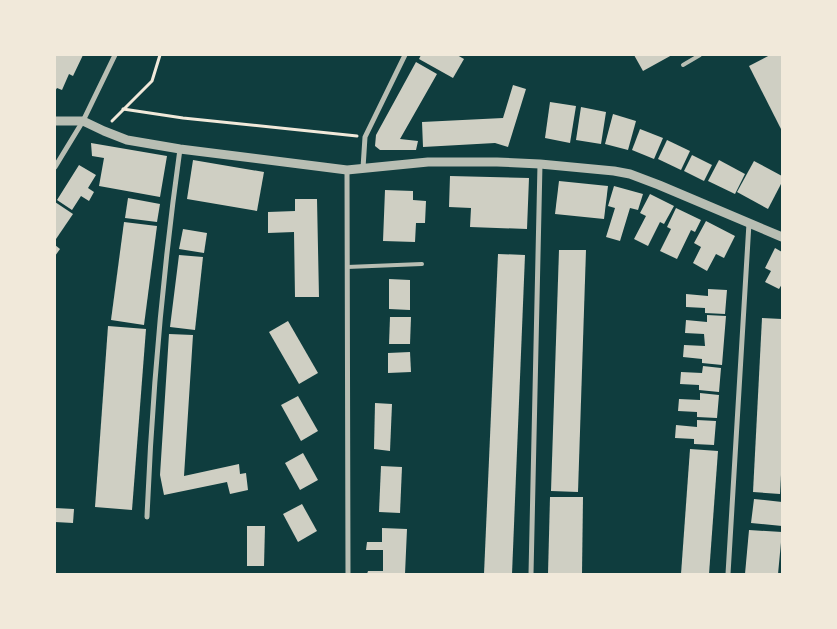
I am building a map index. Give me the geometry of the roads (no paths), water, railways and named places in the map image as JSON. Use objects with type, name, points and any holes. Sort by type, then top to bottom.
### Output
[{"type":"street","points":[[55,167],[83,121],[115,55]]},
{"type":"street","points":[[362,168],[365,137],[405,55]]},
{"type":"street","points":[[55,121],[83,121],[127,140],[180,149],[347,170],[428,162],[540,164],[630,174],[782,237]]},
{"type":"street","points":[[147,517],[150,437],[166,246],[180,149]]},
{"type":"street","points":[[531,574],[540,164]]},
{"type":"street","points":[[347,170],[348,574]]},
{"type":"street","points":[[728,574],[749,222]]},
{"type":"lane","points":[[683,65],[700,55]]},
{"type":"lane","points":[[347,266],[422,264]]}]
